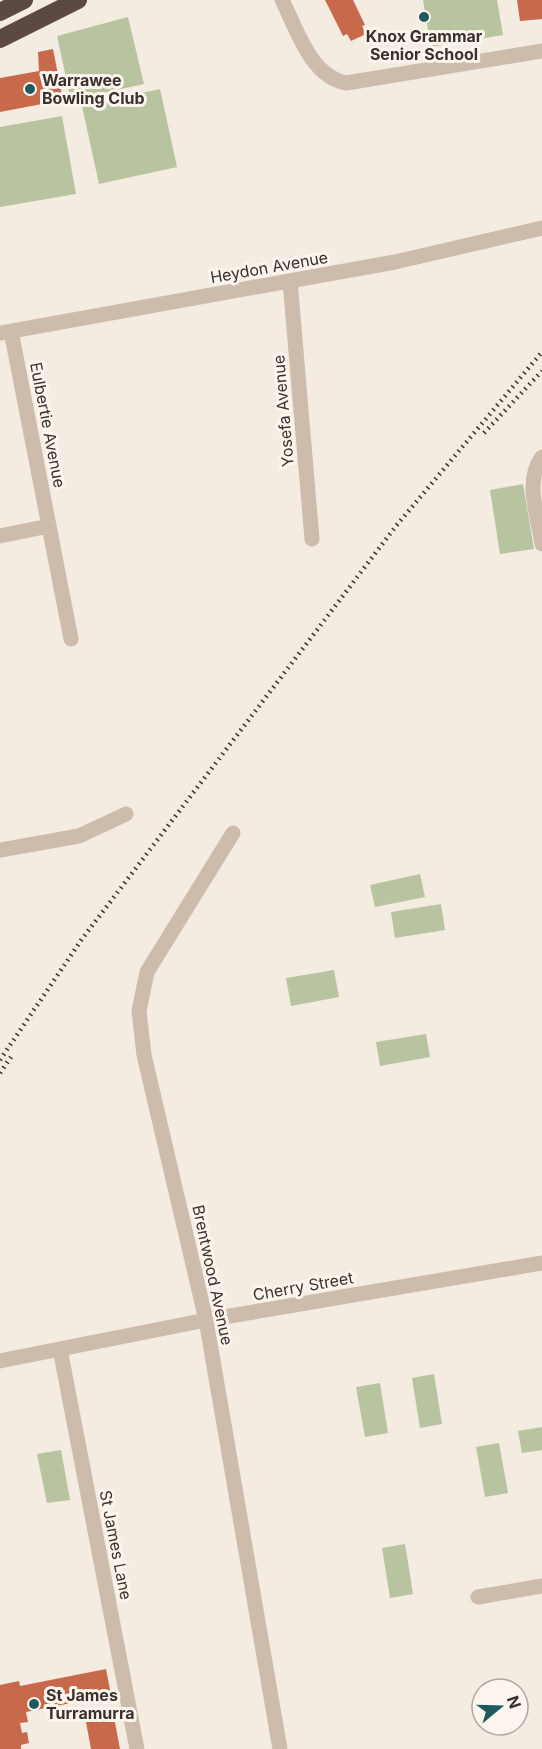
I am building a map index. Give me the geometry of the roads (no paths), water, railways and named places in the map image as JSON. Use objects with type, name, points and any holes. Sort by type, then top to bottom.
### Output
[{"type":"highway","points":[[0,12],[24,0]]},
{"type":"highway","points":[[0,39],[78,0]]},
{"type":"street","points":[[282,0],[316,64],[333,81],[360,82],[542,51]]},
{"type":"street","name":"Heydon Avenue","points":[[5,332],[395,262],[542,228]]},
{"type":"street","name":"Yosefa Avenue","points":[[290,281],[312,539]]},
{"type":"street","name":"Eulbertie Avenue","points":[[5,332],[49,526],[71,639]]},
{"type":"street","points":[[538,461],[533,485],[542,544]]},
{"type":"street","points":[[0,536],[49,526]]},
{"type":"street","points":[[0,850],[79,836],[126,814]]},
{"type":"street","name":"Brentwood Avenue","points":[[233,832],[147,972],[139,1011],[144,1055],[206,1320],[280,1749]]},
{"type":"street","name":"Cherry Street","points":[[0,1360],[206,1320],[542,1263]]},
{"type":"street","name":"St James Lane","points":[[60,1349],[136,1749]]},
{"type":"street","points":[[478,1597],[542,1586]]},
{"type":"railway","points":[[0,1060],[82,939],[396,526],[542,352]]},
{"type":"railway","points":[[484,433],[542,371]]},
{"type":"railway","points":[[0,1073],[13,1054]]},
{"type":"place","name":"Knox Grammar Senior School","points":[[424,17]]},
{"type":"place","name":"Warrawee Bowling Club","points":[[30,89]]},
{"type":"place","name":"St James Turramurra","points":[[34,1704]]}]
